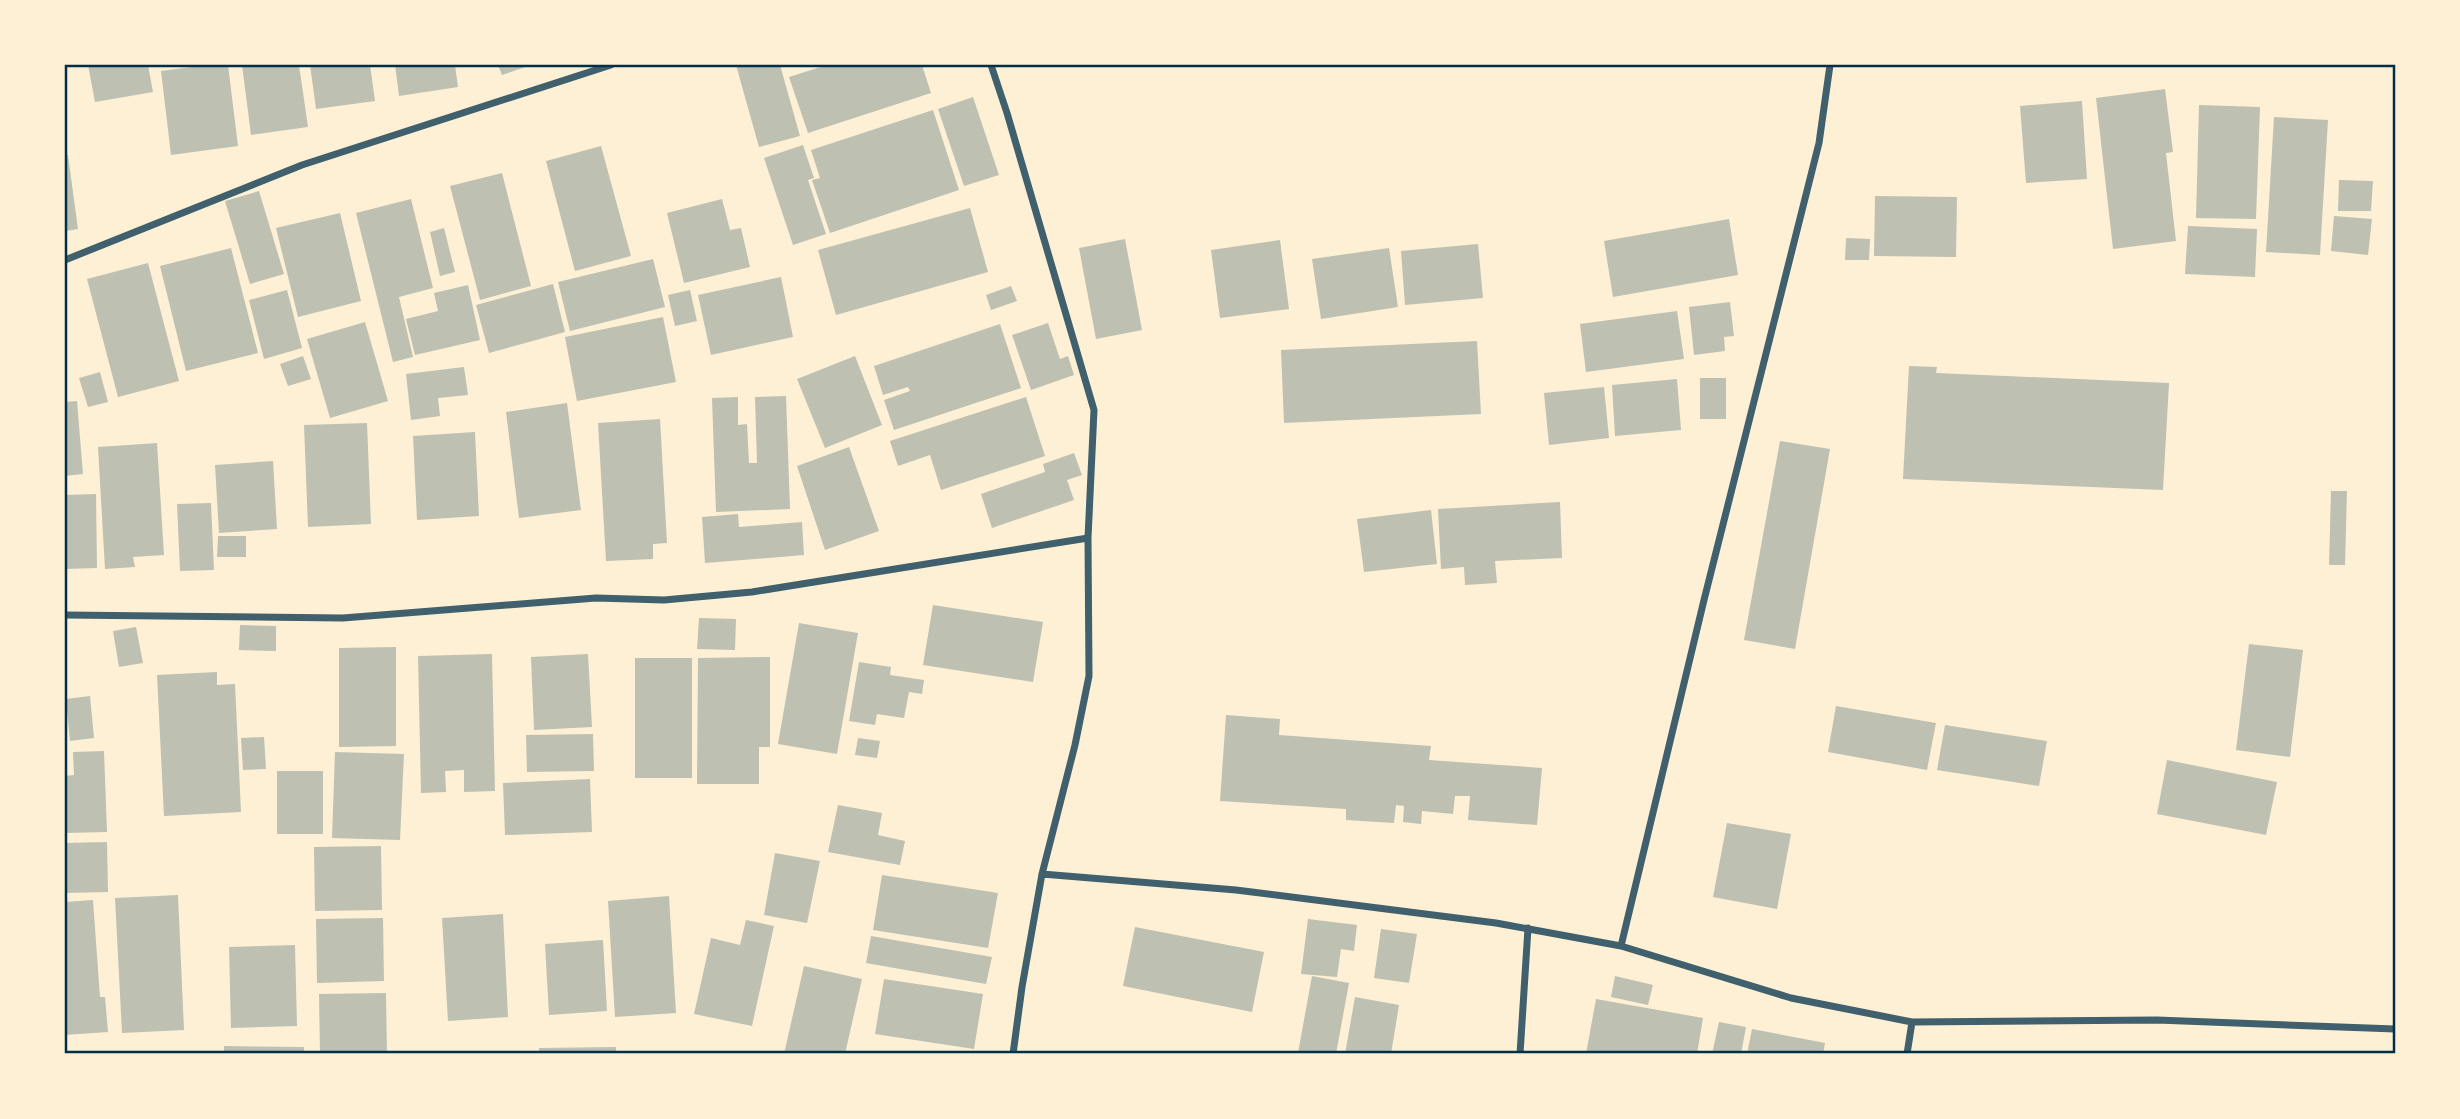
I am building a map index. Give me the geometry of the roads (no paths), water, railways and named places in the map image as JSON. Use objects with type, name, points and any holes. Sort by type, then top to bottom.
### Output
[{"type":"street","points":[[65,260],[302,166],[611,65]]},
{"type":"street","points":[[991,65],[1004,101],[1094,410],[1088,538],[1089,676],[1075,745],[1042,874],[1013,1054]]},
{"type":"street","points":[[1621,946],[1704,600],[1819,143],[1830,65]]},
{"type":"street","points":[[65,615],[343,618],[596,598],[664,600],[752,592],[1088,538]]},
{"type":"street","points":[[1042,874],[1236,890],[1496,922],[1621,946],[1791,998],[1912,1022],[2157,1020],[2395,1029]]},
{"type":"street","points":[[1520,1054],[1528,928]]},
{"type":"street","points":[[1907,1054],[1912,1022]]}]
